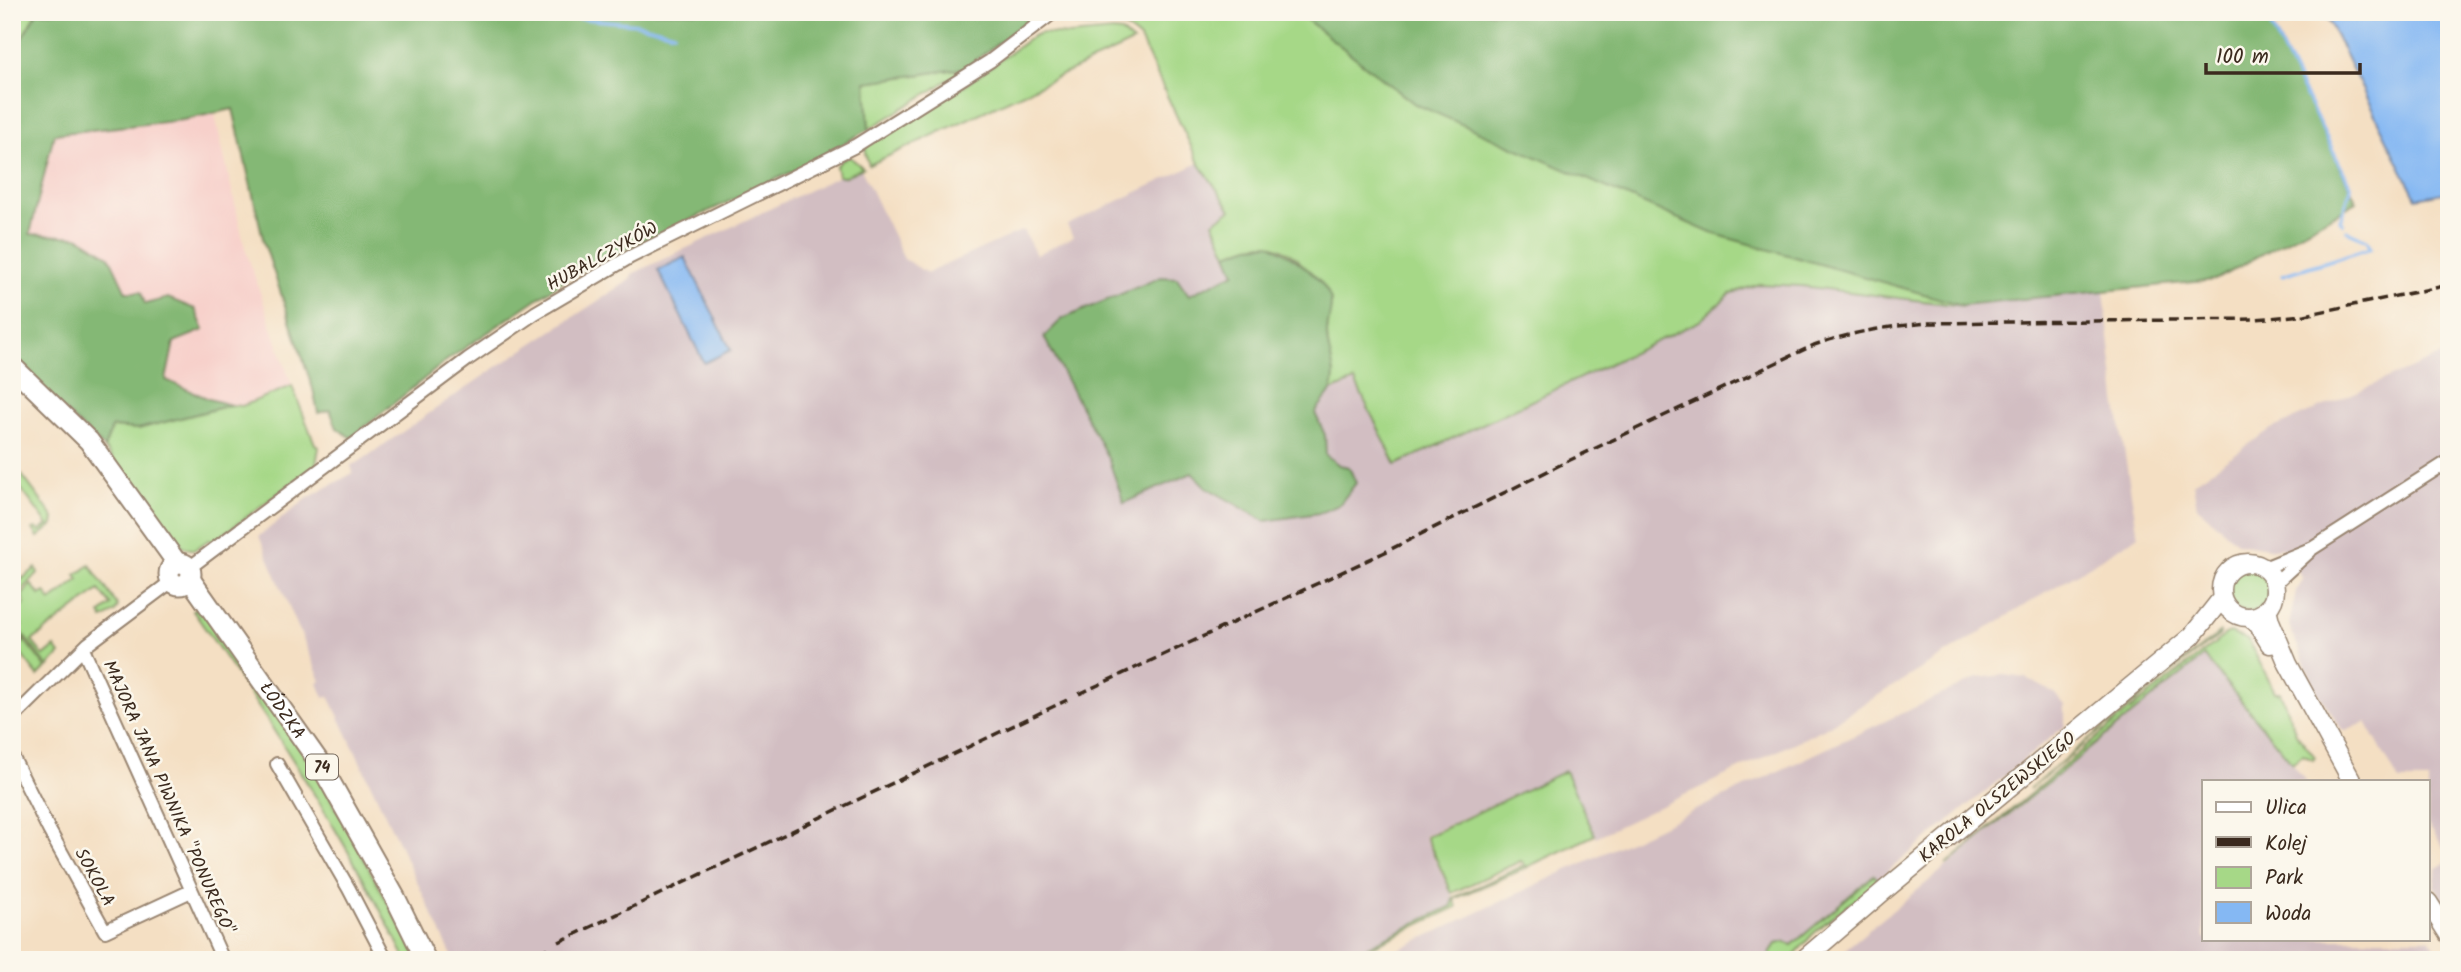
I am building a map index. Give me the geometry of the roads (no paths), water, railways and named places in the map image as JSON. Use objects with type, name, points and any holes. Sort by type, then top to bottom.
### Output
[{"type":"main road","name":"ŁÓDZKA","points":[[12,366],[89,442],[319,762],[396,899],[426,960]]},
{"type":"street","name":"HUBALCZYKÓW","points":[[12,719],[83,649],[468,359],[536,313],[630,257],[855,146],[990,61],[1054,12]]},
{"type":"street","points":[[2274,584],[2313,548],[2449,461]]},
{"type":"street","points":[[2264,568],[2313,548]]},
{"type":"street","points":[[2242,615],[2259,614],[2267,608],[2272,601],[2274,584],[2264,568],[2247,563],[2230,570],[2222,582],[2222,598],[2227,607],[2242,615],[2257,623],[2280,662],[2339,780]]},
{"type":"street","name":"KAROLA OLSZEWSKIEGO","points":[[1803,960],[1885,888],[2192,636],[2222,598]]},
{"type":"street","points":[[2267,608],[2288,664],[2351,780]]},
{"type":"street","name":"KAROLA OLSZEWSKIEGO","points":[[2192,636],[2242,615]]},
{"type":"street","name":"MAJORA JANA PIWNIKA \"PONUREGO\"","points":[[83,649],[223,960]]},
{"type":"street","name":"SOKOLA","points":[[12,755],[49,830],[105,930],[191,891]]},
{"type":"street","points":[[277,764],[349,889],[386,960]]},
{"type":"street","points":[[2430,905],[2449,937]]},
{"type":"street","points":[[2430,918],[2449,937]]},
{"type":"water","points":[[2324,12],[2449,12],[2449,192],[2416,198]]},
{"type":"water","points":[[685,257],[731,350],[704,363],[658,270]]},
{"type":"waterway","points":[[481,12],[531,18],[566,17],[637,24],[674,33]]},
{"type":"waterway","points":[[2264,12],[2350,185],[2340,220],[2343,224]]},
{"type":"waterway","points":[[2282,275],[2371,248],[2367,240],[2347,231]]},
{"type":"railway","points":[[1079,694],[1383,553],[1566,462],[1828,340],[1871,330],[1929,323],[2256,319],[2305,315],[2449,285]]},
{"type":"railway","points":[[559,942],[1067,700]]}]
